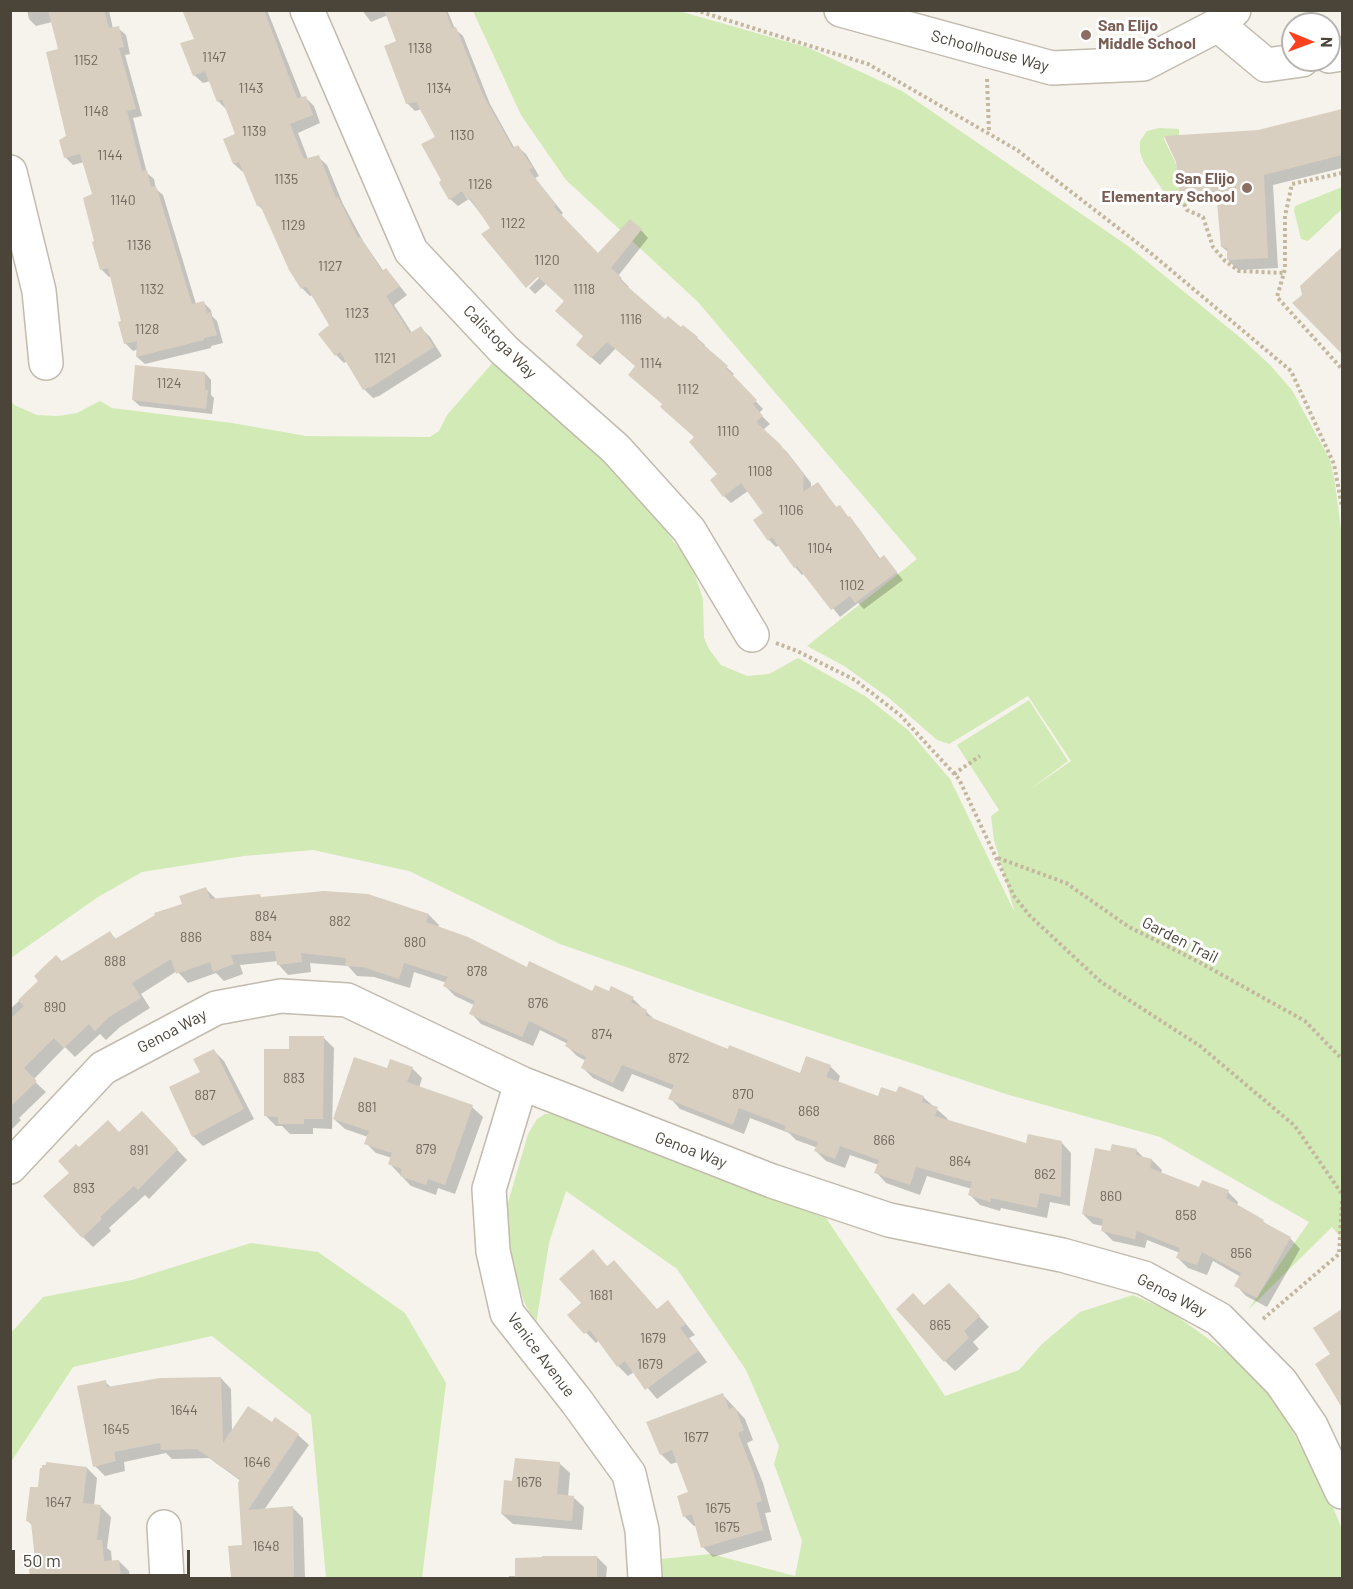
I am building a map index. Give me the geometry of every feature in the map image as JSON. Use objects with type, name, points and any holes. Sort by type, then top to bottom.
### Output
[{"type":"street","name":"Calistoga Way","points":[[307,10],[411,250],[504,350],[616,449],[682,522],[753,635]]},
{"type":"street","name":"Schoolhouse Way","points":[[841,10],[1052,68],[1143,64],[1226,18]]},
{"type":"street","points":[[1226,18],[1266,65],[1281,63]]},
{"type":"street","points":[[10,172],[39,291],[46,363]]},
{"type":"street","name":"Genoa Way","points":[[10,1167],[103,1068],[216,1008],[281,996],[347,1000],[521,1083],[771,1181],[890,1220],[1062,1255],[1144,1278],[1219,1319],[1281,1382],[1311,1426],[1342,1492]]},
{"type":"street","name":"Venice Avenue","points":[[521,1083],[489,1189],[493,1251],[507,1313],[577,1402],[629,1474],[642,1530],[645,1578]]},
{"type":"street","points":[[164,1527],[167,1578]]},
{"type":"path","points":[[695,10],[868,64],[1017,150],[1153,255],[1291,371],[1334,464],[1342,507]]},
{"type":"path","points":[[988,51],[986,102],[989,132]]},
{"type":"path","points":[[1342,172],[1292,184],[1285,216],[1284,273],[1277,297],[1342,369]]},
{"type":"path","points":[[1184,204],[1187,210],[1203,217],[1214,248],[1225,261],[1239,271],[1284,273]]},
{"type":"path","points":[[797,651],[855,680],[900,716],[959,779],[1014,896],[1030,916],[1101,982],[1200,1046],[1295,1126],[1342,1194]]},
{"type":"path","points":[[954,774],[980,756]]},
{"type":"path","name":"Garden Trail","points":[[997,858],[1066,883],[1129,927],[1197,961],[1305,1021],[1342,1059]]},
{"type":"path","points":[[1263,1319],[1339,1254],[1342,1201]]},
{"type":"green space","points":[[473,11],[679,11],[809,48],[902,91],[1128,246],[1242,339],[1292,390],[1330,460],[1342,537],[1342,1239],[1332,1227],[1248,1310],[1309,1222],[1160,1137],[1009,1095],[746,1009],[560,944],[409,871],[313,850],[244,856],[142,872],[98,897],[11,958],[10,399],[14,405],[37,415],[58,416],[77,413],[100,401],[112,408],[232,423],[306,436],[430,437],[439,431],[447,415],[495,360],[632,484],[677,546],[690,560],[703,599],[704,638],[721,665],[747,676],[769,674],[798,658],[865,696],[908,730],[950,779],[1015,913],[994,840],[991,816],[999,810],[957,745],[1029,700],[1068,761],[1029,790],[1071,761],[1028,696],[949,744],[937,740],[889,698],[844,666],[807,646],[917,559],[697,301],[566,180],[521,115]]},
{"type":"green space","points":[[1159,128],[1179,129],[1179,136],[1164,136],[1164,139],[1176,164],[1179,192],[1191,193],[1194,202],[1178,206],[1164,192],[1144,163],[1140,152],[1140,141],[1147,131]]},
{"type":"green space","points":[[1342,187],[1342,209],[1308,241],[1301,239],[1295,206]]},
{"type":"green space","points":[[559,1113],[567,1119],[710,1176],[826,1218],[945,1396],[1019,1370],[1042,1344],[1080,1312],[1133,1295],[1171,1312],[1235,1358],[1273,1400],[1287,1421],[1330,1500],[1342,1529],[1342,1578],[661,1578],[661,1559],[711,1554],[795,1576],[802,1541],[774,1464],[779,1446],[746,1370],[677,1269],[566,1191],[549,1243],[536,1324],[524,1302],[513,1265],[507,1231],[508,1203],[528,1134],[537,1119],[545,1114]]},
{"type":"green space","points":[[251,1243],[318,1252],[405,1313],[446,1383],[422,1578],[326,1578],[311,1415],[212,1336],[73,1367],[11,1462],[11,1333],[43,1297],[132,1280]]},
{"type":"building","points":[[48,10],[104,10],[109,28],[119,26],[124,47],[119,48],[136,109],[127,111],[142,171],[147,170],[151,187],[156,186],[192,304],[204,301],[217,335],[136,357],[137,341],[124,344],[118,322],[121,321],[108,268],[100,270],[92,242],[94,241],[83,198],[92,194],[80,154],[64,158],[59,140],[66,136],[46,52],[58,49]]},
{"type":"building","points":[[182,10],[264,10],[297,98],[306,96],[313,115],[290,124],[304,159],[319,155],[336,198],[338,197],[358,238],[360,237],[382,271],[386,268],[400,286],[386,296],[410,333],[421,326],[434,347],[370,388],[363,390],[340,352],[335,356],[318,334],[329,325],[306,286],[301,289],[289,270],[260,205],[257,206],[239,162],[233,164],[223,139],[235,134],[222,99],[217,102],[205,71],[193,76],[180,43],[194,39]]},
{"type":"building","points":[[384,10],[445,10],[452,28],[456,27],[483,95],[513,148],[518,145],[533,168],[529,170],[556,205],[554,207],[598,253],[630,219],[642,229],[611,268],[622,278],[620,280],[665,319],[668,316],[681,327],[683,325],[728,366],[726,368],[757,400],[753,404],[763,416],[756,422],[779,443],[804,474],[803,492],[818,482],[836,507],[840,505],[848,517],[850,516],[879,559],[884,555],[897,572],[855,603],[850,596],[831,610],[797,566],[794,568],[772,537],[768,541],[753,520],[763,513],[741,483],[723,497],[710,480],[717,474],[689,442],[694,437],[660,407],[662,404],[628,375],[635,366],[607,342],[591,358],[576,345],[583,336],[555,311],[564,301],[538,277],[526,288],[481,234],[490,228],[470,198],[467,200],[462,191],[449,200],[439,183],[441,180],[421,144],[435,137],[416,102],[406,104],[384,46],[396,41]]},
{"type":"building","points":[[1342,109],[1342,155],[1264,175],[1268,258],[1227,260],[1227,248],[1221,247],[1216,191],[1179,192],[1176,162],[1164,136],[1258,130]]},
{"type":"building","points":[[1342,247],[1342,354],[1292,303],[1302,295],[1300,286]]},
{"type":"building","points":[[135,365],[205,372],[205,390],[208,390],[206,409],[132,400]]},
{"type":"building","points":[[206,887],[210,899],[324,891],[368,894],[429,914],[426,922],[468,937],[527,967],[529,961],[592,991],[595,985],[609,991],[611,986],[634,997],[631,1002],[647,1010],[645,1015],[728,1049],[729,1045],[800,1073],[806,1056],[831,1065],[826,1077],[878,1096],[881,1087],[896,1092],[899,1086],[924,1096],[922,1102],[938,1107],[935,1116],[1026,1143],[1028,1134],[1062,1141],[1061,1197],[1040,1193],[1037,1208],[991,1198],[990,1202],[968,1195],[972,1182],[916,1167],[910,1185],[874,1173],[879,1160],[840,1146],[835,1159],[814,1151],[818,1142],[784,1130],[786,1126],[739,1108],[733,1125],[668,1099],[674,1085],[622,1065],[613,1083],[581,1068],[586,1057],[565,1046],[568,1040],[529,1021],[522,1037],[469,1014],[475,1001],[443,986],[448,977],[404,963],[399,979],[363,967],[345,966],[346,958],[301,953],[302,962],[277,965],[275,951],[231,955],[234,964],[213,972],[210,962],[176,974],[171,959],[132,983],[141,998],[109,1017],[95,1031],[89,1024],[64,1048],[54,1038],[24,1068],[37,1081],[10,1107],[10,1019],[24,1006],[18,1000],[38,981],[34,976],[56,955],[62,961],[110,931],[115,939],[155,915],[154,913],[182,904],[179,896]]},
{"type":"building","points":[[289,1036],[324,1036],[323,1119],[304,1119],[304,1124],[278,1124],[278,1117],[264,1116],[264,1049],[289,1049]]},
{"type":"building","points":[[214,1049],[244,1109],[192,1137],[169,1087],[200,1072],[193,1059]]},
{"type":"building","points":[[354,1057],[387,1068],[390,1059],[413,1067],[407,1082],[473,1105],[445,1185],[428,1179],[426,1185],[400,1176],[402,1169],[388,1164],[392,1153],[364,1144],[369,1131],[333,1119]]},
{"type":"building","points":[[142,1111],[178,1149],[138,1190],[134,1186],[100,1217],[102,1219],[82,1238],[43,1196],[69,1173],[58,1161],[76,1144],[79,1147],[108,1120],[119,1132]]},
{"type":"building","points":[[1112,1144],[1137,1149],[1136,1155],[1152,1159],[1150,1168],[1199,1187],[1202,1180],[1229,1190],[1226,1198],[1291,1237],[1257,1298],[1234,1286],[1241,1273],[1202,1252],[1197,1265],[1176,1258],[1180,1248],[1137,1231],[1135,1239],[1101,1231],[1103,1219],[1082,1214],[1095,1148],[1110,1151]]},
{"type":"building","points":[[593,1249],[607,1266],[614,1260],[657,1309],[668,1300],[686,1324],[680,1328],[698,1351],[645,1390],[625,1361],[617,1367],[590,1330],[584,1334],[567,1315],[581,1303],[559,1279]]},
{"type":"building","points":[[949,1283],[980,1316],[964,1331],[969,1338],[944,1362],[896,1309],[913,1293],[924,1305]]},
{"type":"building","points":[[1342,1309],[1342,1407],[1315,1364],[1330,1354],[1313,1328]]},
{"type":"building","points":[[221,1377],[223,1443],[248,1406],[272,1422],[275,1417],[299,1434],[248,1510],[293,1506],[294,1578],[231,1578],[228,1546],[242,1545],[238,1483],[240,1479],[197,1449],[161,1450],[160,1443],[114,1452],[116,1461],[93,1467],[77,1386],[106,1380],[107,1387],[160,1378]]},
{"type":"building","points":[[723,1393],[729,1409],[735,1407],[744,1430],[738,1433],[762,1501],[756,1503],[763,1530],[701,1548],[692,1514],[683,1517],[677,1496],[688,1492],[672,1450],[660,1455],[646,1422]]},
{"type":"building","points":[[515,1458],[560,1462],[557,1494],[574,1496],[572,1521],[501,1514],[504,1480],[512,1481]]},
{"type":"building","points":[[46,1462],[87,1467],[83,1503],[101,1505],[97,1540],[102,1540],[104,1561],[119,1560],[121,1578],[30,1578],[28,1561],[35,1560],[31,1522],[26,1521],[30,1487],[38,1487],[40,1468],[46,1465]]},
{"type":"building","points":[[597,1556],[597,1578],[515,1578],[515,1558]]},
{"type":"place","name":"San Elijo Middle School","points":[[1086,35]]},
{"type":"place","name":"San Elijo Elementary School","points":[[1247,188]]}]
